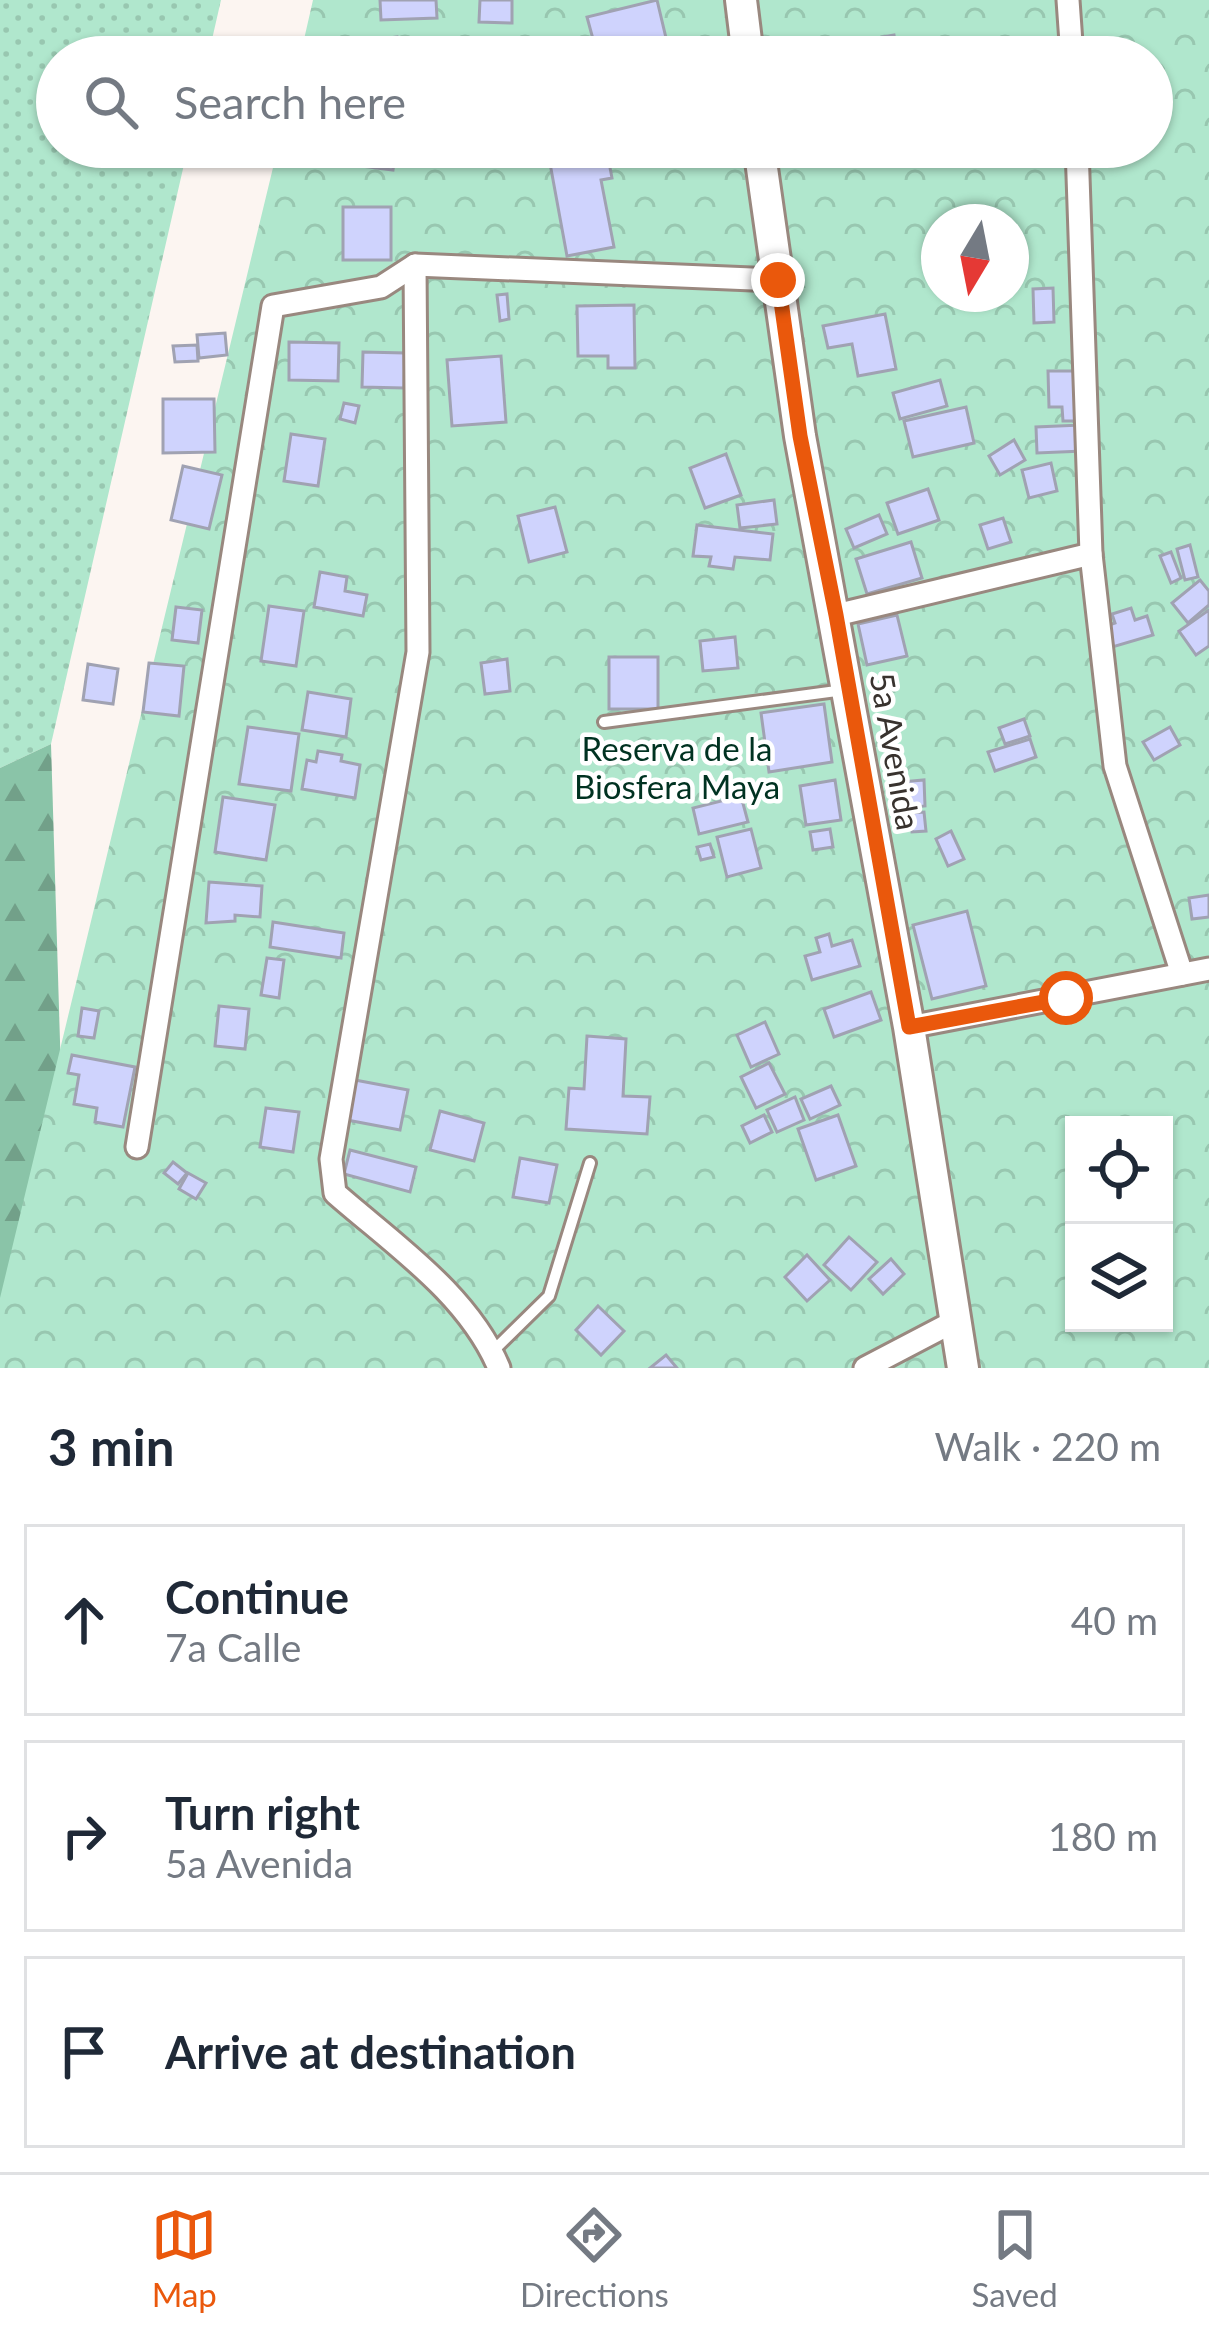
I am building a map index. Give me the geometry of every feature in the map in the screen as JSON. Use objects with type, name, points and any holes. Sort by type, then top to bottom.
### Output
[{"type":"street","points":[[741,0],[745,36]]},
{"type":"street","points":[[1068,0],[1071,36]]},
{"type":"street","name":"5a Avenida","points":[[762,168],[800,436],[909,1027],[963,1368]]},
{"type":"street","points":[[1078,168],[1091,554],[1115,766],[1182,974]]},
{"type":"street","points":[[136,1147],[273,307],[381,287],[415,265],[778,280]]},
{"type":"street","points":[[415,265],[418,652],[331,1159],[335,1193],[453,1297],[496,1360]]},
{"type":"street","points":[[836,615],[1091,554]]},
{"type":"street","points":[[909,1027],[1209,969]]},
{"type":"street","points":[[865,1368],[953,1322]]},
{"type":"lane","points":[[604,722],[847,689]]},
{"type":"lane","points":[[496,1360],[549,1296],[590,1163]]},
{"type":"green space","points":[[0,0],[221,0],[213,36],[36,36],[36,168],[183,168],[51,744],[0,768]]},
{"type":"green space","name":"Reserva de la Biosfera Maya","points":[[313,0],[1209,0],[1209,1368],[0,1368],[0,1298],[273,168],[1173,168],[1173,36],[305,36]]},
{"type":"green space","points":[[51,744],[65,1207],[0,1368],[0,768]]},
{"type":"building","points":[[380,0],[436,0],[437,18],[381,20]]},
{"type":"building","points":[[480,0],[512,0],[512,23],[479,22]]},
{"type":"building","points":[[657,0],[666,36],[592,36],[587,17]]},
{"type":"building","points":[[551,168],[610,168],[612,178],[601,180],[614,247],[567,256]]},
{"type":"building","points":[[343,207],[391,207],[391,260],[343,260]]},
{"type":"building","points":[[1053,288],[1054,322],[1034,323],[1033,289]]},
{"type":"building","points":[[507,294],[509,319],[500,321],[497,295]]},
{"type":"building","points":[[634,305],[635,368],[608,368],[608,356],[578,356],[577,306]]},
{"type":"building","points":[[885,314],[896,369],[858,376],[852,344],[828,348],[823,326]]},
{"type":"building","points":[[225,333],[227,355],[199,358],[197,335]]},
{"type":"building","points":[[289,342],[339,343],[338,381],[289,380]]},
{"type":"building","points":[[197,345],[198,361],[175,362],[173,346]]},
{"type":"building","points":[[363,352],[405,353],[404,388],[362,387]]},
{"type":"building","points":[[501,356],[506,422],[452,426],[447,360]]},
{"type":"building","points":[[1048,371],[1080,371],[1081,421],[1063,421],[1062,407],[1049,407]]},
{"type":"building","points":[[940,380],[947,406],[900,419],[893,393]]},
{"type":"building","points":[[163,399],[214,399],[215,452],[163,453]]},
{"type":"building","points":[[344,403],[359,406],[355,423],[340,419]]},
{"type":"building","points":[[966,407],[974,443],[913,457],[904,421]]},
{"type":"building","points":[[1081,425],[1083,451],[1037,453],[1036,427]]},
{"type":"building","points":[[291,434],[325,439],[318,486],[284,481]]},
{"type":"building","points":[[1014,440],[1025,460],[1000,475],[989,456]]},
{"type":"building","points":[[726,454],[741,495],[705,508],[690,468]]},
{"type":"building","points":[[1051,463],[1057,491],[1029,498],[1022,470]]},
{"type":"building","points":[[183,466],[222,475],[209,529],[171,520]]},
{"type":"building","points":[[928,489],[939,520],[898,534],[887,503]]},
{"type":"building","points":[[774,500],[777,524],[740,528],[737,505]]},
{"type":"building","points":[[555,507],[567,552],[529,562],[518,516]]},
{"type":"building","points":[[879,515],[887,534],[854,548],[846,529]]},
{"type":"building","points":[[1003,518],[1011,542],[988,549],[980,525]]},
{"type":"building","points":[[697,525],[773,534],[770,560],[735,557],[733,569],[709,566],[711,557],[693,556]]},
{"type":"building","points":[[911,542],[922,578],[867,594],[856,559]]},
{"type":"building","points":[[1190,545],[1198,577],[1185,580],[1177,549]]},
{"type":"building","points":[[1171,552],[1181,578],[1171,583],[1160,556]]},
{"type":"building","points":[[320,572],[347,577],[345,591],[367,595],[363,616],[314,607]]},
{"type":"building","points":[[1200,580],[1209,591],[1209,605],[1188,623],[1172,603]]},
{"type":"building","points":[[269,606],[304,611],[296,666],[261,661]]},
{"type":"building","points":[[176,607],[202,610],[198,643],[172,640]]},
{"type":"building","points":[[1131,608],[1135,620],[1147,616],[1153,635],[1109,648],[1103,627],[1115,623],[1112,614]]},
{"type":"building","points":[[1209,610],[1209,646],[1196,655],[1179,631]]},
{"type":"building","points":[[897,615],[907,656],[867,665],[858,624]]},
{"type":"building","points":[[735,637],[738,668],[703,671],[700,641]]},
{"type":"building","points":[[609,657],[658,657],[658,709],[609,709]]},
{"type":"building","points":[[507,659],[510,691],[485,694],[481,663]]},
{"type":"building","points":[[149,663],[184,666],[179,716],[143,712]]},
{"type":"building","points":[[88,664],[118,669],[113,704],[83,700]]},
{"type":"building","points":[[308,692],[351,699],[346,737],[302,730]]},
{"type":"building","points":[[824,704],[832,762],[769,772],[761,713]]},
{"type":"building","points":[[1024,719],[1030,736],[1005,744],[999,728]]},
{"type":"building","points":[[248,727],[299,734],[291,791],[239,784]]},
{"type":"building","points":[[1170,727],[1180,745],[1154,760],[1143,742]]},
{"type":"building","points":[[1030,739],[1036,757],[995,771],[988,752]]},
{"type":"building","points":[[318,751],[342,755],[341,761],[360,765],[355,798],[302,789],[307,760],[316,762]]},
{"type":"building","points":[[835,780],[841,820],[806,825],[800,786]]},
{"type":"building","points":[[924,780],[925,806],[902,808],[900,782]]},
{"type":"building","points":[[741,796],[748,822],[699,834],[693,808]]},
{"type":"building","points":[[223,797],[275,805],[266,860],[215,852]]},
{"type":"building","points":[[924,812],[926,831],[912,832],[910,813]]},
{"type":"building","points":[[751,829],[761,868],[727,877],[717,837]]},
{"type":"building","points":[[830,829],[833,847],[813,850],[810,832]]},
{"type":"building","points":[[951,831],[964,859],[948,866],[936,839]]},
{"type":"building","points":[[710,844],[714,857],[701,860],[697,847]]},
{"type":"building","points":[[209,882],[262,886],[260,917],[235,915],[235,921],[206,923]]},
{"type":"building","points":[[1209,895],[1209,917],[1192,919],[1189,898]]},
{"type":"building","points":[[967,911],[986,986],[932,999],[913,925]]},
{"type":"building","points":[[273,922],[344,933],[341,958],[270,947]]},
{"type":"building","points":[[829,934],[832,946],[852,940],[860,966],[812,980],[805,956],[820,952],[816,938]]},
{"type":"building","points":[[267,958],[284,960],[279,998],[261,995]]},
{"type":"building","points":[[871,992],[881,1020],[834,1037],[824,1009]]},
{"type":"building","points":[[219,1006],[249,1009],[245,1049],[215,1046]]},
{"type":"building","points":[[82,1008],[99,1011],[94,1038],[78,1036]]},
{"type":"building","points":[[765,1022],[779,1054],[751,1067],[737,1035]]},
{"type":"building","points":[[587,1036],[626,1039],[623,1096],[650,1097],[647,1134],[566,1129],[569,1088],[584,1089]]},
{"type":"building","points":[[72,1055],[135,1067],[123,1127],[95,1122],[97,1108],[74,1104],[79,1075],[68,1073]]},
{"type":"building","points":[[769,1063],[785,1094],[756,1108],[741,1077]]},
{"type":"building","points":[[355,1080],[408,1090],[400,1130],[347,1120]]},
{"type":"building","points":[[831,1086],[840,1105],[810,1119],[801,1099]]},
{"type":"building","points":[[795,1097],[804,1120],[777,1132],[767,1110]]},
{"type":"building","points":[[266,1108],[299,1112],[293,1152],[260,1147]]},
{"type":"building","points":[[440,1111],[484,1123],[474,1161],[430,1150]]},
{"type":"building","points":[[764,1115],[772,1132],[750,1143],[742,1126]]},
{"type":"building","points":[[838,1115],[856,1166],[816,1180],[798,1129]]},
{"type":"building","points":[[350,1150],[416,1167],[410,1192],[344,1174]]},
{"type":"building","points":[[520,1158],[557,1165],[549,1203],[513,1197]]},
{"type":"building","points":[[173,1162],[187,1173],[178,1184],[164,1173]]},
{"type":"building","points":[[188,1173],[206,1183],[196,1199],[179,1189]]},
{"type":"building","points":[[849,1237],[877,1262],[851,1290],[824,1265]]},
{"type":"building","points":[[807,1255],[830,1280],[807,1301],[785,1277]]},
{"type":"building","points":[[891,1259],[904,1274],[883,1294],[869,1279]]},
{"type":"building","points":[[598,1306],[624,1331],[601,1355],[576,1330]]},
{"type":"building","points":[[666,1355],[677,1368],[650,1368]]},
{"type":"route","points":[[778,280],[800,436],[909,1027],[1066,998]]}]
